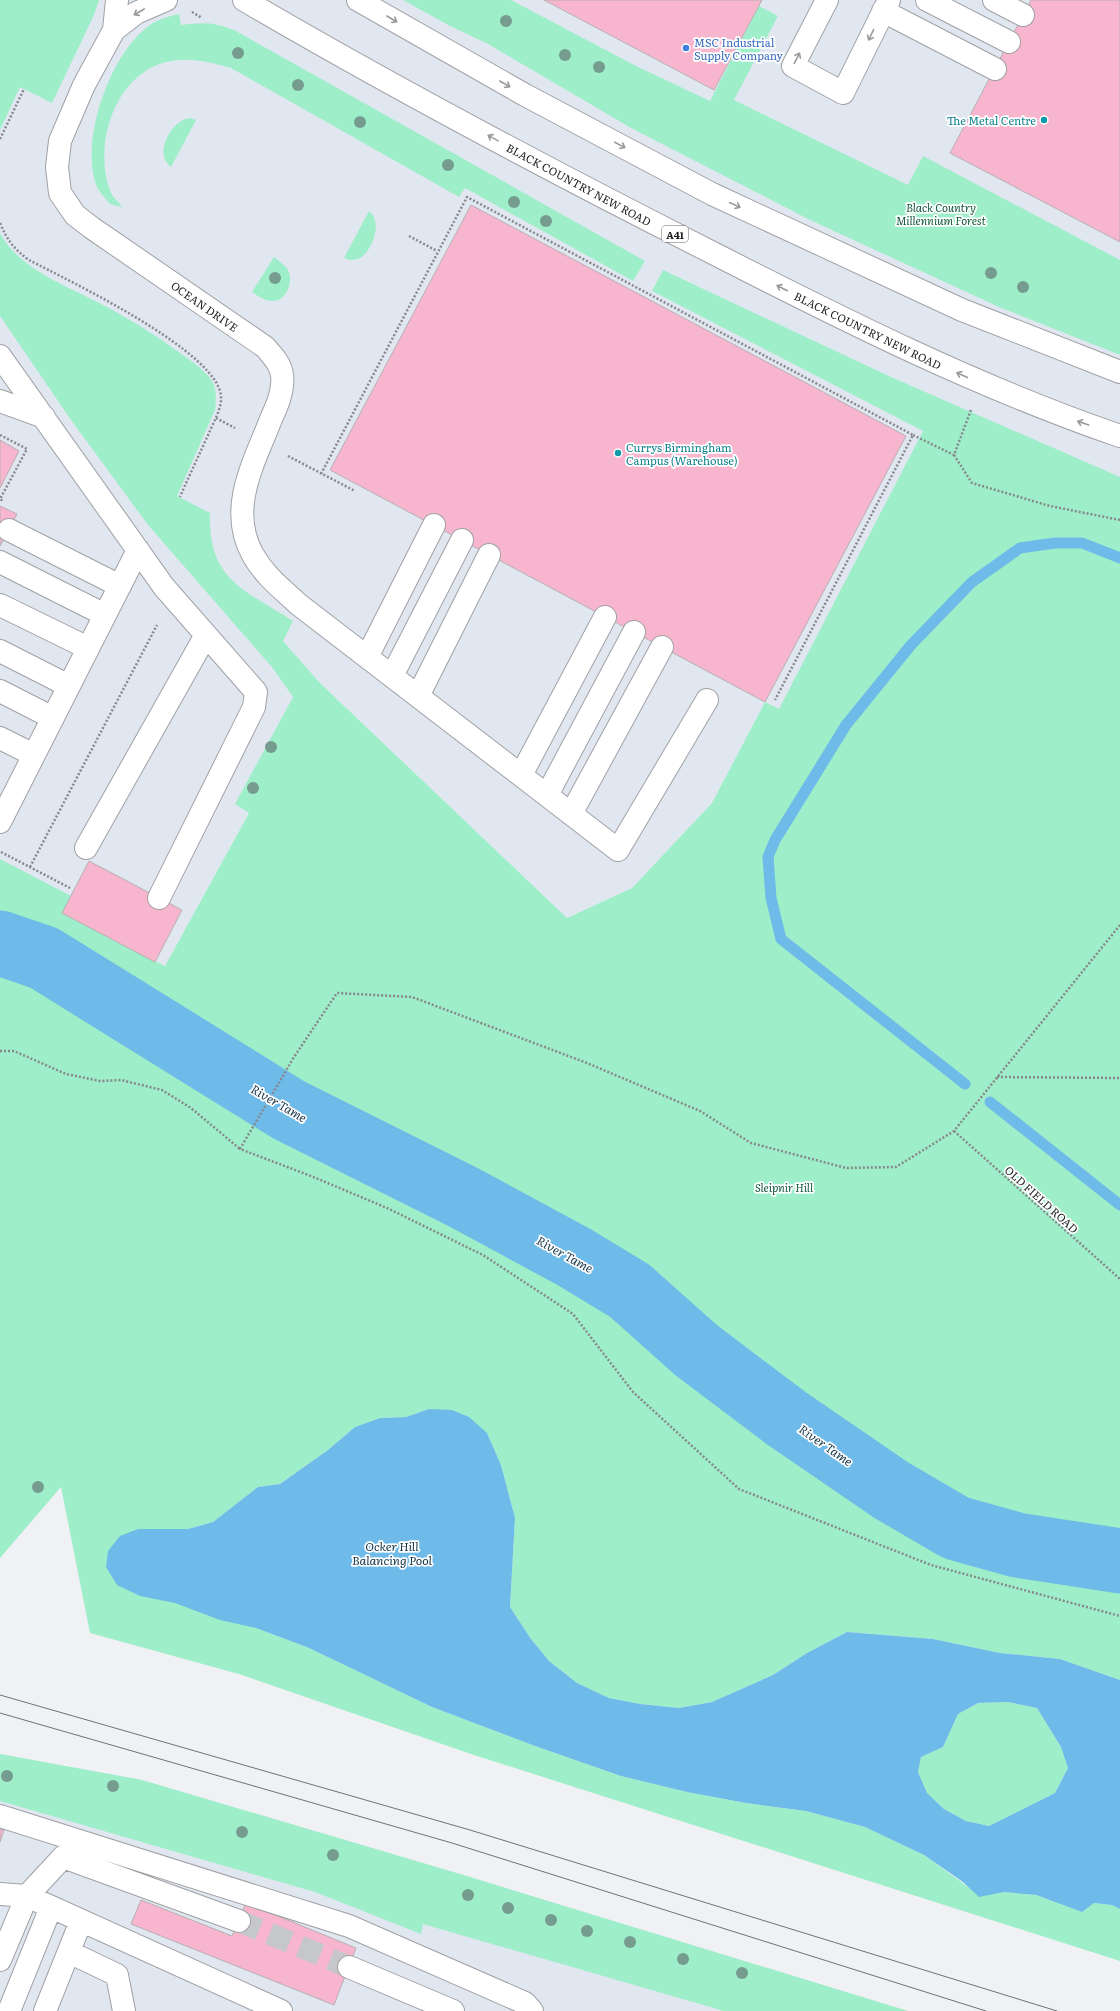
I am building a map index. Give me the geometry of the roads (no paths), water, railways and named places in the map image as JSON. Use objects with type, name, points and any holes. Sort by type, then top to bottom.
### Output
[{"type":"main road","name":"OCEAN DRIVE","points":[[117,0],[114,30],[84,85],[60,141],[57,167],[60,193],[76,215],[92,228],[265,347],[276,360],[282,375],[279,400],[246,482],[241,509],[243,530],[252,554],[264,572],[298,604],[618,850],[707,700]]},
{"type":"main road","name":"OCEAN DRIVE","points":[[114,30],[136,13],[166,0]]},
{"type":"main road","points":[[358,0],[525,95],[712,194],[962,310],[1120,372]]},
{"type":"main road","points":[[827,0],[793,66],[843,93],[886,6],[995,69]]},
{"type":"main road","points":[[927,0],[1009,42]]},
{"type":"main road","points":[[994,0],[1023,15]]},
{"type":"main road","name":"BLACK COUNTRY NEW ROAD","points":[[245,1],[568,180],[809,302],[962,375],[1074,420],[1120,436]]},
{"type":"main road","points":[[0,356],[164,587],[256,692],[254,707],[159,898]]},
{"type":"main road","points":[[0,401],[44,417]]},
{"type":"main road","points":[[367,657],[434,525]]},
{"type":"main road","points":[[8,530],[120,586]]},
{"type":"main road","points":[[392,676],[462,540]]},
{"type":"main road","points":[[0,822],[138,550]]},
{"type":"main road","points":[[418,696],[489,555]]},
{"type":"main road","points":[[0,562],[105,615]]},
{"type":"main road","points":[[0,605],[88,648]]},
{"type":"main road","points":[[521,775],[605,616]]},
{"type":"main road","points":[[547,795],[634,632]]},
{"type":"main road","points":[[86,848],[206,635]]},
{"type":"main road","points":[[571,814],[662,647]]},
{"type":"main road","points":[[0,651],[69,686]]},
{"type":"main road","points":[[0,691],[53,718]]},
{"type":"main road","points":[[0,738],[34,755]]},
{"type":"main road","points":[[0,1816],[349,1926],[525,2002],[532,2011]]},
{"type":"main road","points":[[0,1960],[27,1896],[63,1857],[238,1921]]},
{"type":"main road","points":[[0,1894],[27,1896],[281,2011]]},
{"type":"main road","points":[[9,2011],[51,1907]]},
{"type":"main road","points":[[45,2011],[81,1920]]},
{"type":"main road","points":[[69,1952],[117,1975],[124,2011]]},
{"type":"main road","points":[[349,1967],[452,2011]]},
{"type":"water","name":"Ocker Hill Balancing Pool","points":[[429,1409],[452,1410],[469,1417],[487,1433],[501,1465],[515,1518],[510,1607],[531,1639],[549,1661],[577,1683],[609,1698],[640,1704],[679,1708],[712,1702],[773,1675],[807,1653],[847,1632],[933,1639],[1000,1653],[1060,1659],[1120,1680],[1120,1909],[1112,1905],[1094,1903],[1082,1912],[1036,1895],[1004,1892],[979,1897],[963,1882],[924,1855],[865,1827],[806,1811],[746,1803],[687,1792],[621,1776],[535,1746],[432,1707],[309,1648],[256,1628],[220,1620],[175,1603],[140,1596],[117,1585],[106,1567],[108,1551],[120,1536],[138,1529],[188,1529],[213,1522],[258,1487],[280,1484],[328,1450],[355,1427],[380,1418],[406,1417]],"holes":[[[1008,1702],[1037,1708],[1061,1747],[1068,1768],[1055,1793],[989,1826],[966,1821],[944,1809],[927,1793],[918,1772],[921,1757],[943,1747],[958,1714],[978,1703]]]},
{"type":"waterway","points":[[965,1084],[781,939],[771,898],[768,857],[775,840],[846,725],[911,645],[972,582],[1020,548],[1055,543],[1082,543],[1120,558]]},
{"type":"waterway","name":"River Tame","points":[[0,943],[44,958],[289,1110],[463,1197],[574,1257],[630,1291],[696,1350],[786,1418],[891,1490],[956,1528],[1017,1545],[1120,1561]]},
{"type":"waterway","points":[[990,1102],[1120,1205]]},
{"type":"tunnel","points":[[239,1921],[349,1967]]},
{"type":"tram line","points":[[0,1695],[470,1830],[1057,2011]]},
{"type":"tram line","points":[[0,1713],[452,1843],[986,2011]]},
{"type":"place","name":"MSC Industrial Supply Company","points":[[686,48]]},
{"type":"place","name":"The Metal Centre","points":[[1044,120]]},
{"type":"place","name":"Currys Birmingham Campus (Warehouse)","points":[[618,453]]},
{"type":"park label","name":"Black Country Millennium Forest","points":[[941,213]]},
{"type":"park label","name":"Sleipnir Hill","points":[[784,1187]]}]
